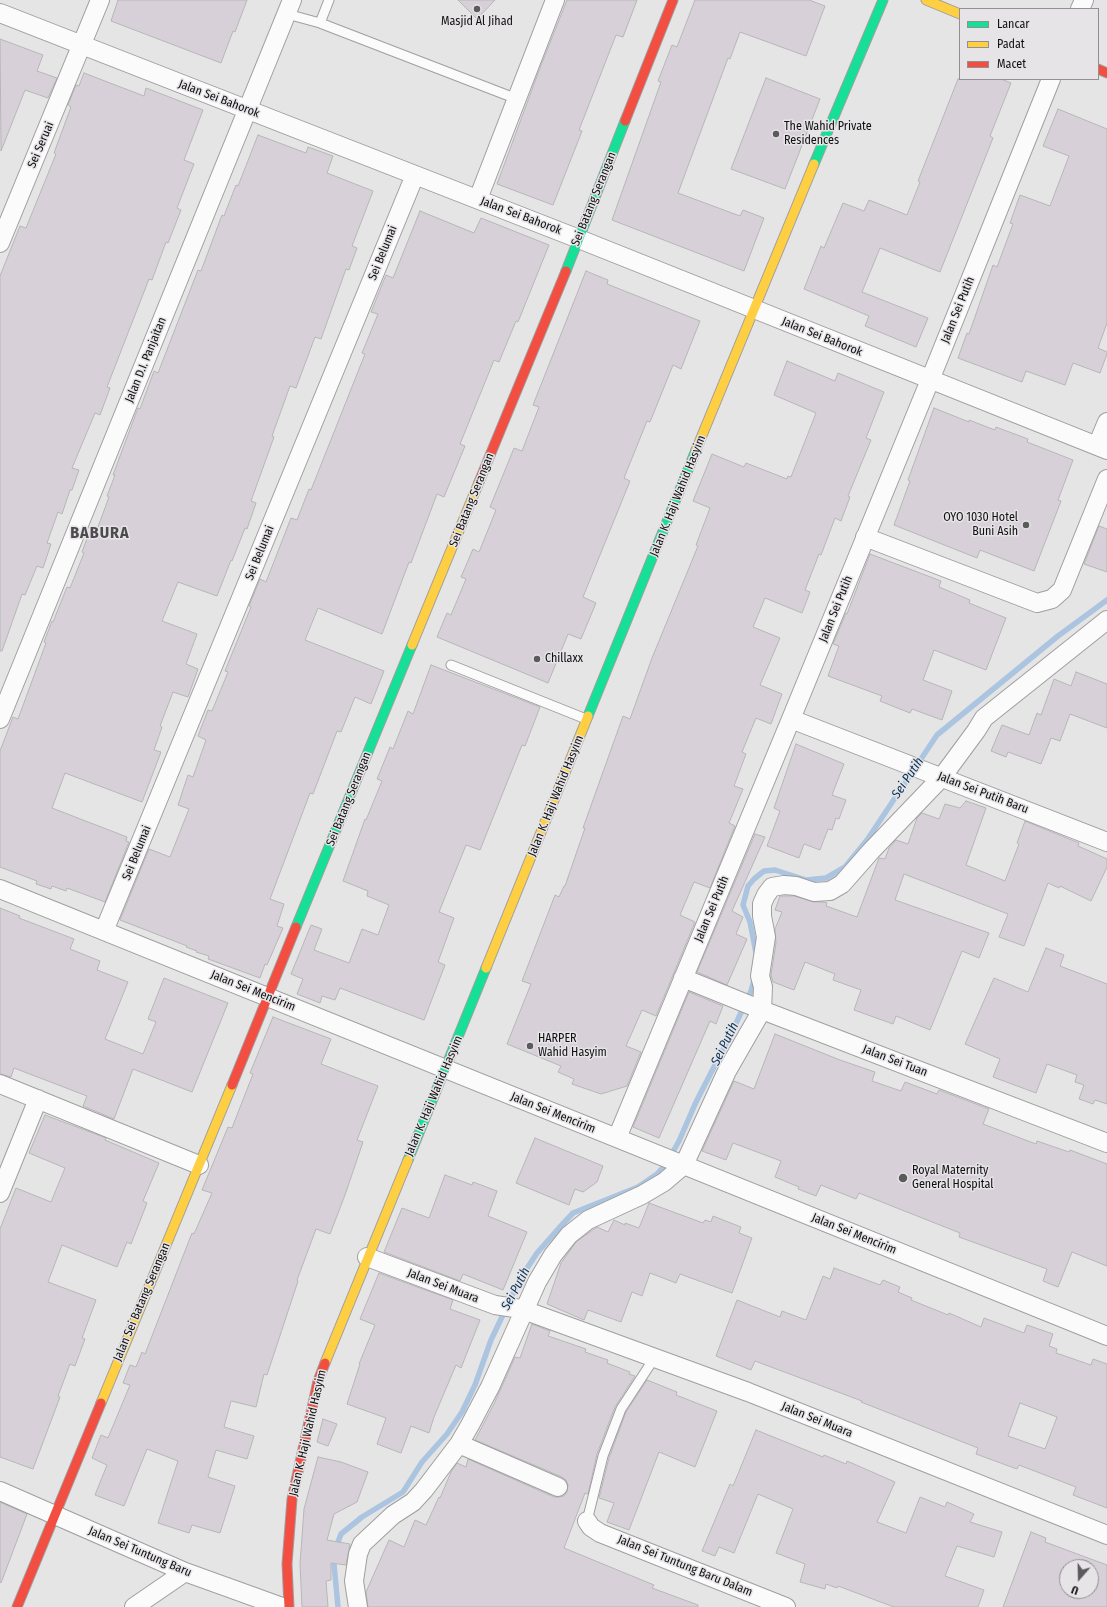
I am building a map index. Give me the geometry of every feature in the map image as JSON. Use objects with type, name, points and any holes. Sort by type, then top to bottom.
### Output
[{"type":"street","name":"Sei Seruai","points":[[0,243],[100,0]]},
{"type":"street","points":[[478,200],[555,0]]},
{"type":"street","name":"Sei Batang Serangan","points":[[268,998],[579,239],[673,0]]},
{"type":"street","name":"Jalan K. Haji Wahid Hasyim","points":[[289,1607],[287,1564],[292,1499],[318,1381],[367,1257],[446,1069],[753,309],[883,0]]},
{"type":"street","points":[[926,0],[959,14]]},
{"type":"street","name":"Jalan D.I. Panjaitan","points":[[0,719],[7,684],[248,110],[289,7]]},
{"type":"street","name":"Jalan Sei Bahorok","points":[[0,14],[579,239],[1102,448]]},
{"type":"street","name":"Jalan Sei Putih","points":[[617,1138],[791,720],[1051,80]]},
{"type":"street","name":"Sei Belumai","points":[[104,931],[415,175]]},
{"type":"street","points":[[1102,448],[1107,422]]},
{"type":"street","points":[[865,538],[1037,603],[1052,599],[1062,590],[1107,479]]},
{"type":"street","points":[[358,1607],[354,1581],[358,1554],[362,1544],[392,1515],[413,1502],[459,1444],[490,1387],[522,1309],[552,1255],[569,1235],[588,1220],[642,1195],[664,1182],[682,1165],[757,1008],[763,987],[760,976],[766,937],[762,916],[762,904],[772,887],[784,885],[796,886],[814,892],[830,891],[842,884],[871,851],[942,777],[984,718],[1107,620]]},
{"type":"street","name":"Jalan Sei Putih Baru","points":[[791,720],[942,777],[1107,842]]},
{"type":"street","name":"Jalan Sei Mencirim","points":[[0,889],[1107,1336]]},
{"type":"street","name":"Jalan Sei Tuan","points":[[683,978],[1107,1143]]},
{"type":"street","name":"Jalan Sei Batang Serangan","points":[[17,1607],[268,998]]},
{"type":"street","points":[[0,1084],[199,1165]]},
{"type":"street","points":[[0,1192],[38,1099]]},
{"type":"street","name":"Jalan Sei Muara","points":[[367,1257],[495,1305],[522,1309],[655,1357],[755,1395],[1107,1535]]},
{"type":"street","points":[[459,1444],[558,1487]]},
{"type":"street","name":"Jalan Sei Tuntung Baru","points":[[0,1491],[186,1572],[282,1607]]},
{"type":"street","name":"Jalan Sei Tuntung Baru Dalam","points":[[587,1521],[591,1527],[600,1533],[786,1607]]},
{"type":"street","points":[[134,1607],[186,1572]]},
{"type":"lane","points":[[320,24],[329,0]]},
{"type":"lane","points":[[289,7],[320,24],[517,99]]},
{"type":"lane","points":[[450,665],[588,719]]},
{"type":"lane","points":[[587,1521],[603,1456],[621,1409],[655,1357]]},
{"type":"building","points":[[118,0],[247,0],[221,63],[111,21]]},
{"type":"building","name":"Masjid Al Jihad","points":[[458,0],[495,0],[477,19]]},
{"type":"building","points":[[567,0],[637,0],[623,37],[616,35],[579,130],[582,131],[553,205],[497,184]]},
{"type":"building","points":[[695,0],[809,0],[825,6],[806,56],[740,32],[730,59],[728,58],[678,193],[740,216],[743,210],[764,218],[744,271],[612,220],[661,82],[658,81],[672,45],[677,47]]},
{"type":"building","points":[[0,39],[43,55],[37,71],[57,78],[48,98],[25,90],[1,151]]},
{"type":"building","points":[[84,73],[144,96],[146,88],[203,110],[184,160],[194,164],[177,208],[181,210],[168,243],[166,242],[152,280],[149,279],[107,387],[110,388],[100,415],[95,413],[72,468],[79,470],[62,514],[58,512],[47,543],[51,544],[43,568],[37,566],[25,595],[22,594],[2,651],[0,651],[0,276],[20,226],[26,228],[56,154],[54,153],[71,107],[68,105],[76,85],[79,86]]},
{"type":"building","name":"The Wahid Private Residences","points":[[766,78],[820,99],[785,189],[731,169]]},
{"type":"building","points":[[958,79],[1004,80],[1011,83],[990,136],[993,138],[940,272],[880,248],[862,292],[928,318],[916,347],[865,326],[869,316],[804,289],[821,246],[824,248],[843,203],[864,211],[869,200],[907,215],[920,182],[918,181]]},
{"type":"building","points":[[1058,109],[1107,129],[1107,323],[1098,348],[1107,352],[1107,354],[1100,373],[1073,363],[1065,385],[1026,371],[1022,382],[958,358],[967,333],[969,334],[993,265],[997,267],[1013,224],[1010,223],[1020,195],[1050,206],[1069,156],[1043,146]]},
{"type":"building","points":[[258,135],[306,153],[308,147],[333,156],[327,173],[373,191],[352,246],[357,248],[349,270],[346,269],[321,339],[315,337],[296,388],[290,386],[272,436],[274,437],[251,501],[256,503],[247,529],[245,528],[217,596],[178,582],[162,621],[197,634],[186,664],[198,669],[188,697],[173,692],[160,726],[162,727],[154,750],[161,752],[142,802],[65,773],[52,808],[127,837],[126,841],[129,842],[105,902],[67,888],[66,891],[52,886],[51,889],[36,884],[37,881],[0,867],[0,751],[13,717],[18,719],[46,643],[44,642],[52,621],[53,622],[67,587],[70,588],[84,553],[82,552],[89,533],[95,535],[109,497],[107,496],[115,475],[113,475],[138,408],[140,409],[154,371],[158,373],[198,270],[201,271],[222,215],[224,216],[236,185],[238,186]]},
{"type":"building","points":[[420,211],[474,233],[481,218],[549,245],[518,322],[516,321],[499,362],[494,360],[460,444],[465,446],[444,497],[437,494],[382,634],[318,608],[305,640],[384,671],[371,704],[355,697],[341,732],[337,731],[313,794],[310,793],[270,899],[284,904],[277,926],[283,928],[267,965],[265,964],[260,978],[208,959],[209,956],[196,952],[197,951],[186,947],[187,946],[120,920],[149,849],[170,857],[189,809],[178,805],[188,775],[193,777],[206,740],[198,736],[208,710],[212,711],[228,672],[225,671],[251,607],[249,606],[260,579],[266,582],[291,518],[297,520],[309,489],[311,490],[365,354],[362,353],[378,314],[371,312],[386,275],[393,278]]},
{"type":"building","points":[[586,271],[608,280],[607,284],[700,321],[681,369],[673,365],[650,422],[647,421],[624,478],[630,481],[583,597],[596,603],[581,639],[568,634],[548,683],[437,637],[447,613],[451,615],[466,579],[461,577],[473,549],[479,552],[496,510],[490,507],[514,448],[522,451],[539,407],[533,405]]},
{"type":"building","points":[[787,361],[835,381],[838,373],[884,392],[866,438],[871,440],[848,496],[850,497],[841,521],[835,518],[821,555],[819,554],[805,590],[810,592],[802,613],[765,598],[753,627],[780,638],[760,685],[782,694],[771,724],[756,718],[742,752],[746,754],[734,786],[743,789],[729,823],[735,826],[710,888],[694,882],[680,915],[695,922],[656,1016],[642,1010],[626,1046],[641,1052],[627,1086],[601,1094],[572,1084],[574,1079],[558,1072],[561,1066],[507,1044],[531,984],[522,981],[555,895],[559,897],[565,886],[585,828],[583,828],[623,716],[630,719],[652,658],[698,546],[696,545],[710,508],[693,501],[712,454],[744,467],[746,463],[787,479],[788,476],[791,477],[816,413],[774,395]]},
{"type":"building","points":[[934,408],[969,422],[969,420],[995,430],[996,427],[1028,439],[1027,442],[1073,460],[1058,500],[1061,501],[1034,571],[980,550],[977,558],[894,525],[910,481],[908,480]]},
{"type":"building","points":[[1099,526],[1107,529],[1107,572],[1084,564]]},
{"type":"building","points":[[870,554],[941,581],[939,587],[970,600],[969,603],[1006,618],[986,670],[934,650],[923,680],[952,691],[942,720],[912,709],[910,713],[880,701],[882,696],[828,676],[839,646],[833,644],[846,613],[847,614]]},
{"type":"building","points":[[431,665],[540,707],[525,746],[522,745],[480,850],[466,845],[439,912],[454,918],[438,962],[445,965],[424,1020],[340,988],[335,1000],[322,996],[320,1003],[297,994],[303,979],[291,974],[311,925],[322,929],[314,950],[349,963],[362,929],[378,935],[389,905],[367,896],[368,891],[343,881],[365,819],[366,820],[382,781],[377,779],[390,747],[393,749],[408,711],[413,714]]},
{"type":"building","points":[[1076,672],[1107,684],[1107,728],[1070,714],[1060,741],[1051,738],[1041,764],[1008,752],[1006,757],[991,751],[1002,725],[1029,735],[1037,713],[1041,715],[1054,679],[1071,686]]},
{"type":"building","points":[[796,744],[844,764],[832,795],[846,800],[839,819],[836,818],[832,830],[828,829],[820,850],[804,844],[799,858],[767,846],[780,811],[774,808]]},
{"type":"building","points":[[966,801],[986,808],[966,865],[1005,881],[1019,844],[1017,843],[1025,821],[1079,843],[1078,846],[1107,859],[1107,867],[1091,901],[1060,886],[1059,888],[1048,883],[1024,946],[999,937],[1008,914],[904,874],[895,900],[989,933],[979,958],[962,951],[930,1030],[896,1016],[893,1024],[854,1010],[861,990],[833,980],[835,974],[805,962],[794,990],[773,982],[771,975],[776,943],[775,929],[782,912],[775,910],[780,896],[794,896],[814,902],[824,902],[827,903],[826,906],[857,917],[879,858],[885,859],[889,848],[896,840],[908,844],[917,818],[922,813],[939,819],[945,804],[960,808]]},
{"type":"building","points":[[755,834],[765,837],[732,911],[743,917],[736,934],[747,939],[727,985],[697,972]]},
{"type":"building","points":[[0,908],[20,916],[19,918],[74,939],[70,949],[100,961],[97,970],[128,982],[105,1039],[143,1054],[156,1022],[148,1019],[164,978],[228,1003],[192,1092],[133,1069],[114,1119],[83,1106],[87,1096],[14,1068],[11,1077],[0,1074]]},
{"type":"building","points":[[1046,948],[1064,955],[1060,966],[1107,984],[1107,1104],[1095,1100],[1093,1104],[1079,1099],[1084,1085],[1075,1082],[1077,1075],[1047,1064],[1036,1093],[993,1077],[1000,1059],[965,1044],[994,978],[1028,992]]},
{"type":"building","points":[[689,992],[723,1006],[716,1024],[710,1021],[659,1138],[633,1127]]},
{"type":"building","points":[[273,1017],[331,1039],[321,1064],[378,1086],[357,1140],[363,1142],[345,1195],[330,1234],[316,1229],[297,1280],[298,1281],[267,1375],[264,1374],[256,1407],[231,1401],[224,1427],[254,1436],[247,1459],[216,1450],[208,1477],[235,1486],[220,1533],[192,1525],[189,1533],[158,1523],[178,1461],[147,1449],[124,1506],[95,1495],[107,1465],[92,1458],[101,1435],[108,1438],[130,1385],[123,1383],[130,1365],[136,1367],[142,1352],[145,1354],[192,1233],[194,1234],[212,1193],[202,1190],[228,1127],[232,1128],[253,1074],[250,1073]]},
{"type":"building","points":[[775,1034],[840,1060],[875,1072],[872,1081],[901,1091],[905,1082],[937,1094],[939,1090],[989,1109],[983,1124],[1036,1144],[1037,1141],[1069,1152],[1070,1150],[1107,1164],[1107,1266],[1072,1252],[1058,1287],[1043,1281],[1047,1269],[959,1237],[960,1233],[859,1193],[856,1199],[821,1185],[816,1196],[798,1189],[799,1187],[775,1177],[781,1161],[733,1143],[726,1160],[702,1151],[734,1081],[754,1089]]},
{"type":"building","points":[[45,1115],[106,1138],[105,1140],[159,1163],[143,1201],[147,1203],[131,1244],[127,1242],[117,1267],[62,1245],[48,1282],[96,1300],[82,1338],[85,1339],[75,1366],[70,1364],[58,1396],[60,1397],[33,1469],[0,1457],[0,1229],[16,1188],[51,1202],[65,1168],[29,1153]]},
{"type":"building","points":[[535,1138],[603,1166],[597,1182],[583,1192],[575,1189],[569,1205],[516,1183]]},
{"type":"building","points":[[445,1175],[472,1185],[473,1182],[497,1191],[488,1216],[527,1232],[503,1290],[463,1274],[460,1281],[384,1252],[402,1208],[429,1218]]},
{"type":"building","points":[[649,1203],[703,1223],[705,1220],[711,1222],[713,1216],[741,1227],[739,1233],[752,1238],[732,1293],[680,1274],[676,1283],[650,1273],[642,1296],[632,1292],[621,1322],[588,1310],[584,1320],[547,1304],[561,1263],[576,1242],[597,1227],[608,1232],[614,1220],[625,1225],[625,1223],[639,1228]]},
{"type":"building","points":[[834,1268],[880,1285],[883,1280],[900,1287],[898,1292],[912,1298],[911,1300],[948,1315],[949,1313],[981,1327],[984,1318],[1024,1333],[1027,1325],[1053,1334],[1049,1346],[1057,1349],[1056,1353],[1091,1365],[1093,1359],[1107,1364],[1107,1508],[1073,1495],[1076,1487],[1019,1465],[1017,1469],[976,1454],[978,1448],[861,1402],[862,1401],[755,1361],[751,1370],[716,1356],[737,1300],[780,1317],[782,1311],[806,1320],[823,1276],[830,1279]],"holes":[[[1020,1403],[1057,1417],[1045,1449],[1008,1436]]]},
{"type":"building","points":[[379,1273],[453,1300],[450,1309],[480,1320],[461,1368],[456,1365],[434,1417],[429,1433],[411,1426],[401,1453],[377,1444],[386,1418],[347,1404],[359,1364],[375,1325],[360,1319]]},
{"type":"building","points":[[532,1324],[550,1331],[548,1336],[586,1349],[585,1352],[608,1360],[607,1363],[630,1372],[629,1374],[635,1376],[615,1407],[597,1454],[588,1494],[585,1493],[564,1548],[654,1585],[652,1588],[698,1605],[698,1607],[368,1607],[366,1592],[389,1540],[404,1547],[415,1520],[426,1525],[451,1472],[457,1463],[466,1467],[468,1459],[554,1497],[564,1496],[567,1492],[568,1485],[566,1480],[562,1477],[475,1440],[494,1404],[515,1357],[520,1358]]},
{"type":"building","points":[[647,1380],[677,1392],[676,1395],[717,1411],[695,1467],[659,1452],[629,1530],[607,1522],[614,1503],[599,1498],[609,1458],[626,1412]]},
{"type":"building","points":[[323,1419],[337,1424],[328,1446],[317,1442]]},
{"type":"building","points":[[756,1430],[823,1457],[824,1455],[846,1464],[847,1461],[895,1482],[877,1522],[906,1533],[920,1497],[945,1507],[947,1502],[974,1514],[970,1522],[1002,1532],[994,1557],[957,1546],[945,1576],[984,1590],[978,1607],[894,1607],[838,1586],[837,1588],[826,1584],[825,1589],[800,1582],[805,1564],[776,1553],[793,1509],[758,1494],[734,1553],[719,1547],[715,1556],[702,1551],[730,1484],[733,1486]]},
{"type":"building","points":[[318,1457],[341,1462],[368,1472],[357,1502],[334,1514],[327,1540],[350,1544],[346,1565],[331,1563],[331,1580],[326,1581],[328,1607],[302,1607],[300,1564],[304,1509]]},
{"type":"building","points":[[0,1502],[27,1514],[1,1583],[0,1582]]},
{"type":"building","points":[[1031,1532],[1046,1538],[1045,1542],[1091,1559],[1059,1559],[1059,1599],[1099,1599],[1099,1562],[1107,1565],[1107,1607],[1003,1607]]},
{"type":"waterway","name":"Sei Putih","points":[[756,953],[750,922],[743,905],[748,886],[754,879],[764,871],[775,870],[806,880],[826,878],[845,867],[867,840],[937,735],[1058,636],[1107,600]]},
{"type":"waterway","name":"Sei Putih","points":[[338,1542],[341,1534],[362,1517],[403,1492],[422,1462],[447,1434],[462,1412],[475,1385],[491,1340],[520,1279],[537,1253],[573,1213],[638,1187],[657,1174],[666,1164],[679,1141],[696,1102],[733,1030],[751,991],[755,977]]},
{"type":"waterway","name":"Sei Putih","points":[[334,1564],[338,1607]]},
{"type":"traffic: fast","points":[[814,164],[883,0]]},
{"type":"traffic: fast","points":[[566,271],[625,121]]},
{"type":"traffic: fast","points":[[588,716],[696,450]]},
{"type":"traffic: fast","points":[[296,927],[412,645]]},
{"type":"traffic: fast","points":[[408,1160],[486,968]]},
{"type":"traffic: slow","points":[[926,0],[959,14]]},
{"type":"traffic: slow","points":[[696,450],[814,164]]},
{"type":"traffic: slow","points":[[412,645],[479,482]]},
{"type":"traffic: slow","points":[[486,968],[588,716]]},
{"type":"traffic: slow","points":[[101,1403],[232,1085]]},
{"type":"traffic: slow","points":[[325,1363],[408,1160]]},
{"type":"traffic: jam","points":[[625,121],[673,0]]},
{"type":"traffic: jam","points":[[1099,69],[1107,73]]},
{"type":"traffic: jam","points":[[479,482],[566,271]]},
{"type":"traffic: jam","points":[[232,1085],[296,927]]},
{"type":"traffic: jam","points":[[289,1607],[287,1564],[292,1499],[318,1381],[325,1363]]},
{"type":"traffic: jam","points":[[17,1607],[101,1403]]},
{"type":"place","name":"Masjid Al Jihad","points":[[477,9]]},
{"type":"place","name":"The Wahid Private Residences","points":[[776,134]]},
{"type":"place","name":"OYO 1030 Hotel Buni Asih","points":[[1026,525]]},
{"type":"place","name":"Chillaxx","points":[[537,659]]},
{"type":"place","name":"HARPER Wahid Hasyim","points":[[530,1046]]},
{"type":"place","name":"Royal Maternity General Hospital","points":[[903,1178]]},
{"type":"district","name":"BABURA","points":[[100,534]]}]
